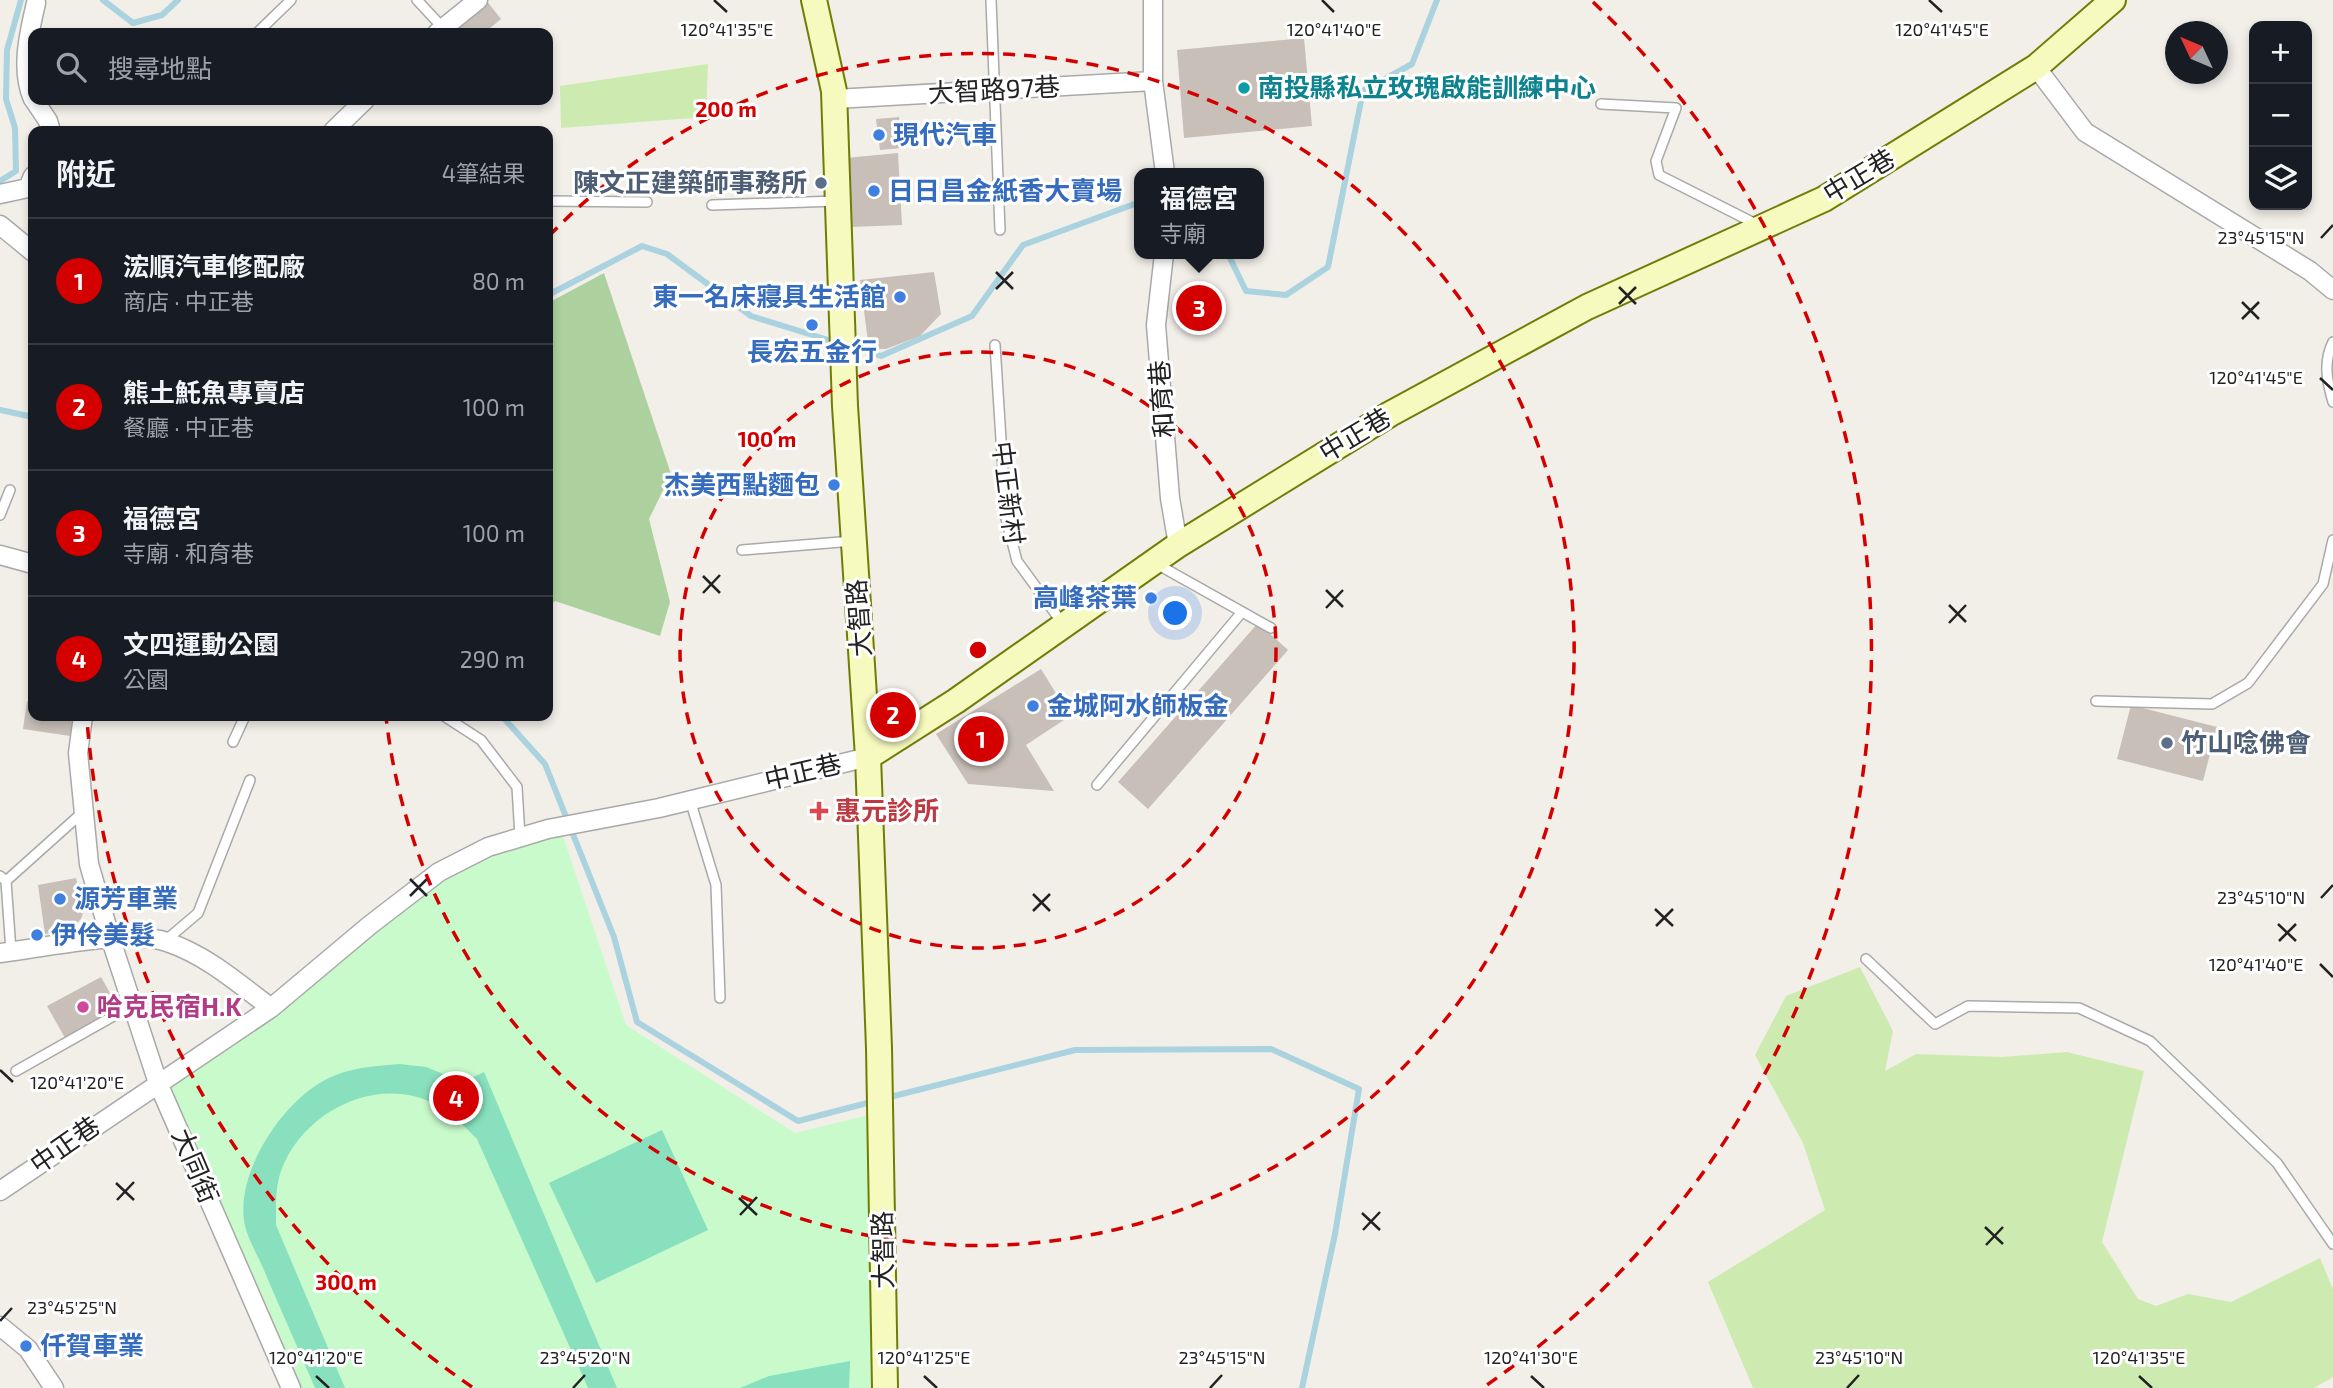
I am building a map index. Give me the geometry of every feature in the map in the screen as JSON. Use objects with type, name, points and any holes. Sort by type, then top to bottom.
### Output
[{"type":"street","points":[[444,28],[478,0]]},
{"type":"street","points":[[814,0],[835,99],[839,201]]},
{"type":"street","points":[[1153,0],[1153,81],[1165,168]]},
{"type":"street","name":"中正巷","points":[[0,1191],[271,1008],[370,925],[439,872],[488,847],[520,837],[868,757],[956,701],[1178,545],[1390,414],[1587,307],[1824,200],[2036,66],[2113,0]]},
{"type":"street","points":[[30,28],[36,3]]},
{"type":"street","points":[[28,37],[28,80]]},
{"type":"street","points":[[2036,66],[2085,132],[2310,271],[2333,290]]},
{"type":"street","name":"大智路97巷","points":[[835,99],[1153,81]]},
{"type":"street","points":[[37,105],[50,126]]},
{"type":"street","points":[[342,126],[361,105]]},
{"type":"street","points":[[0,194],[28,188]]},
{"type":"street","name":"大智路","points":[[839,201],[844,360],[868,757],[881,1112],[885,1388]]},
{"type":"street","points":[[0,225],[28,248]]},
{"type":"street","name":"和育巷","points":[[1163,259],[1156,325],[1170,498],[1178,545]]},
{"type":"street","points":[[0,555],[28,563]]},
{"type":"street","points":[[82,721],[78,753],[89,864],[111,940]]},
{"type":"street","points":[[5,952],[111,940],[165,941],[211,963],[271,1008]]},
{"type":"street","name":"大同街","points":[[111,940],[158,1083],[291,1388]]},
{"type":"street","points":[[0,1326],[28,1349],[54,1388]]},
{"type":"lane","points":[[262,28],[291,0]]},
{"type":"lane","points":[[417,0],[438,28]]},
{"type":"lane","points":[[991,0],[1000,230]]},
{"type":"lane","points":[[1601,104],[1676,108],[1656,161],[1659,175],[1763,227]]},
{"type":"lane","points":[[553,201],[647,202]]},
{"type":"lane","points":[[712,205],[839,201]]},
{"type":"lane","points":[[2333,342],[2328,352],[2326,379],[2333,402]]},
{"type":"lane","name":"中正新村","points":[[995,345],[1006,518],[1017,561],[1064,625]]},
{"type":"lane","points":[[0,515],[10,490]]},
{"type":"lane","points":[[2096,701],[2212,704],[2248,683],[2323,584],[2333,540]]},
{"type":"lane","points":[[742,550],[854,541]]},
{"type":"lane","points":[[1154,562],[1272,628]]},
{"type":"lane","points":[[1097,785],[1242,611]]},
{"type":"lane","points":[[233,742],[243,721]]},
{"type":"lane","points":[[452,721],[481,740],[517,787],[520,837]]},
{"type":"lane","points":[[165,941],[198,913],[250,780]]},
{"type":"lane","points":[[690,800],[716,885],[720,998]]},
{"type":"lane","points":[[5,952],[3,878],[84,810]]},
{"type":"lane","points":[[1866,959],[1935,1024],[1968,1006],[2079,1008],[2150,1041],[2277,1163],[2333,1244]]},
{"type":"lane","points":[[16,1071],[133,1005]]},
{"type":"green space","points":[[708,64],[706,117],[561,128],[560,86]]},
{"type":"green space","points":[[604,273],[671,474],[649,519],[670,602],[660,636],[553,602],[553,300]]},
{"type":"green space","points":[[560,827],[626,1025],[795,1133],[881,1112],[887,1388],[293,1388],[166,1085],[439,872]]},
{"type":"green space","points":[[1860,967],[1893,1031],[1885,1071],[1916,1054],[2002,1057],[2067,1052],[2144,1071],[2102,1242],[2138,1299],[2156,1306],[2188,1294],[2231,1302],[2320,1258],[2333,1289],[2333,1377],[2314,1388],[1753,1388],[1708,1282],[1825,1210],[1803,1143],[1755,1055],[1786,996]]},
{"type":"green space","points":[[399,1064],[426,1067],[463,1082],[484,1072],[617,1388],[588,1388],[477,1139],[450,1114],[431,1102],[409,1095],[386,1094],[364,1097],[342,1105],[322,1117],[305,1132],[291,1150],[279,1177],[276,1225],[345,1388],[315,1388],[245,1226],[243,1205],[247,1182],[268,1137],[283,1116],[318,1084],[351,1070]]},
{"type":"green space","points":[[662,1130],[708,1230],[596,1283],[549,1183]]},
{"type":"green space","points":[[850,1361],[849,1388],[740,1388],[769,1376]]},
{"type":"building","points":[[486,0],[501,19],[490,28],[444,28]]},
{"type":"building","name":"南投縣私立玫瑰啟能訓練中心","points":[[1304,38],[1312,126],[1184,138],[1177,50]]},
{"type":"building","points":[[899,117],[902,148],[880,150],[876,119]]},
{"type":"building","name":"日日昌金紙香大賣場","points":[[898,153],[902,225],[851,227],[846,158]]},
{"type":"building","name":"東一名床寢具生活館","points":[[934,272],[941,314],[920,336],[886,349],[869,349],[860,280]]},
{"type":"building","points":[[1258,623],[1288,650],[1148,809],[1118,782]]},
{"type":"building","points":[[1041,669],[1070,716],[1026,745],[1054,791],[968,784],[936,734]]},
{"type":"building","points":[[27,701],[28,721],[72,721],[70,736],[23,729]]},
{"type":"building","name":"竹山唸佛會","points":[[2131,705],[2217,727],[2203,781],[2117,759]]},
{"type":"building","name":"源芳車業","points":[[76,878],[83,913],[81,919],[70,930],[45,934],[38,885]]},
{"type":"building","name":"哈克民宿H.K","points":[[101,977],[119,1009],[65,1038],[47,1006]]},
{"type":"waterway","points":[[0,181],[16,171],[15,128],[6,99],[7,50],[21,0]]},
{"type":"waterway","points":[[103,0],[133,23],[162,15],[178,0]]},
{"type":"waterway","points":[[1230,259],[1246,291],[1286,295],[1328,267],[1363,91],[1412,64],[1437,0]]},
{"type":"waterway","points":[[849,346],[881,356],[972,316],[1023,245],[1134,204]]},
{"type":"waterway","points":[[553,292],[642,246],[667,254],[751,316],[838,343]]},
{"type":"waterway","points":[[0,410],[28,416]]},
{"type":"waterway","points":[[506,721],[545,764],[614,937],[637,1022],[798,1121],[875,1101]]},
{"type":"waterway","points":[[886,1098],[1075,1050],[1271,1049],[1359,1089],[1335,1234],[1302,1388]]},
{"type":"place","name":"南投縣私立玫瑰啟能訓練中心","points":[[1244,88]]},
{"type":"place","name":"現代汽車","points":[[879,135]]},
{"type":"place","name":"陳文正建築師事務所","points":[[821,183]]},
{"type":"place","name":"日日昌金紙香大賣場","points":[[874,191]]},
{"type":"place","name":"東一名床寢具生活館","points":[[900,297]]},
{"type":"place","name":"福德宮","points":[[1199,308]]},
{"type":"place","name":"長宏五金行","points":[[812,325]]},
{"type":"place","name":"杰美西點麵包","points":[[834,485]]},
{"type":"place","name":"高峰茶葉","points":[[1151,598]]},
{"type":"place","name":"金城阿水師板金","points":[[1033,706]]},
{"type":"place","name":"熊土魠魚專賣店","points":[[893,715]]},
{"type":"place","name":"浤順汽車修配廠","points":[[981,739]]},
{"type":"place","name":"竹山唸佛會","points":[[2167,743]]},
{"type":"place","name":"惠元診所","points":[[819,811]]},
{"type":"place","name":"源芳車業","points":[[60,899]]},
{"type":"place","name":"伊伶美髮","points":[[37,935]]},
{"type":"place","name":"哈克民宿H.K","points":[[83,1007]]},
{"type":"place","name":"文四運動公園","points":[[456,1098]]},
{"type":"place","name":"仟賀車業","points":[[26,1346]]}]
